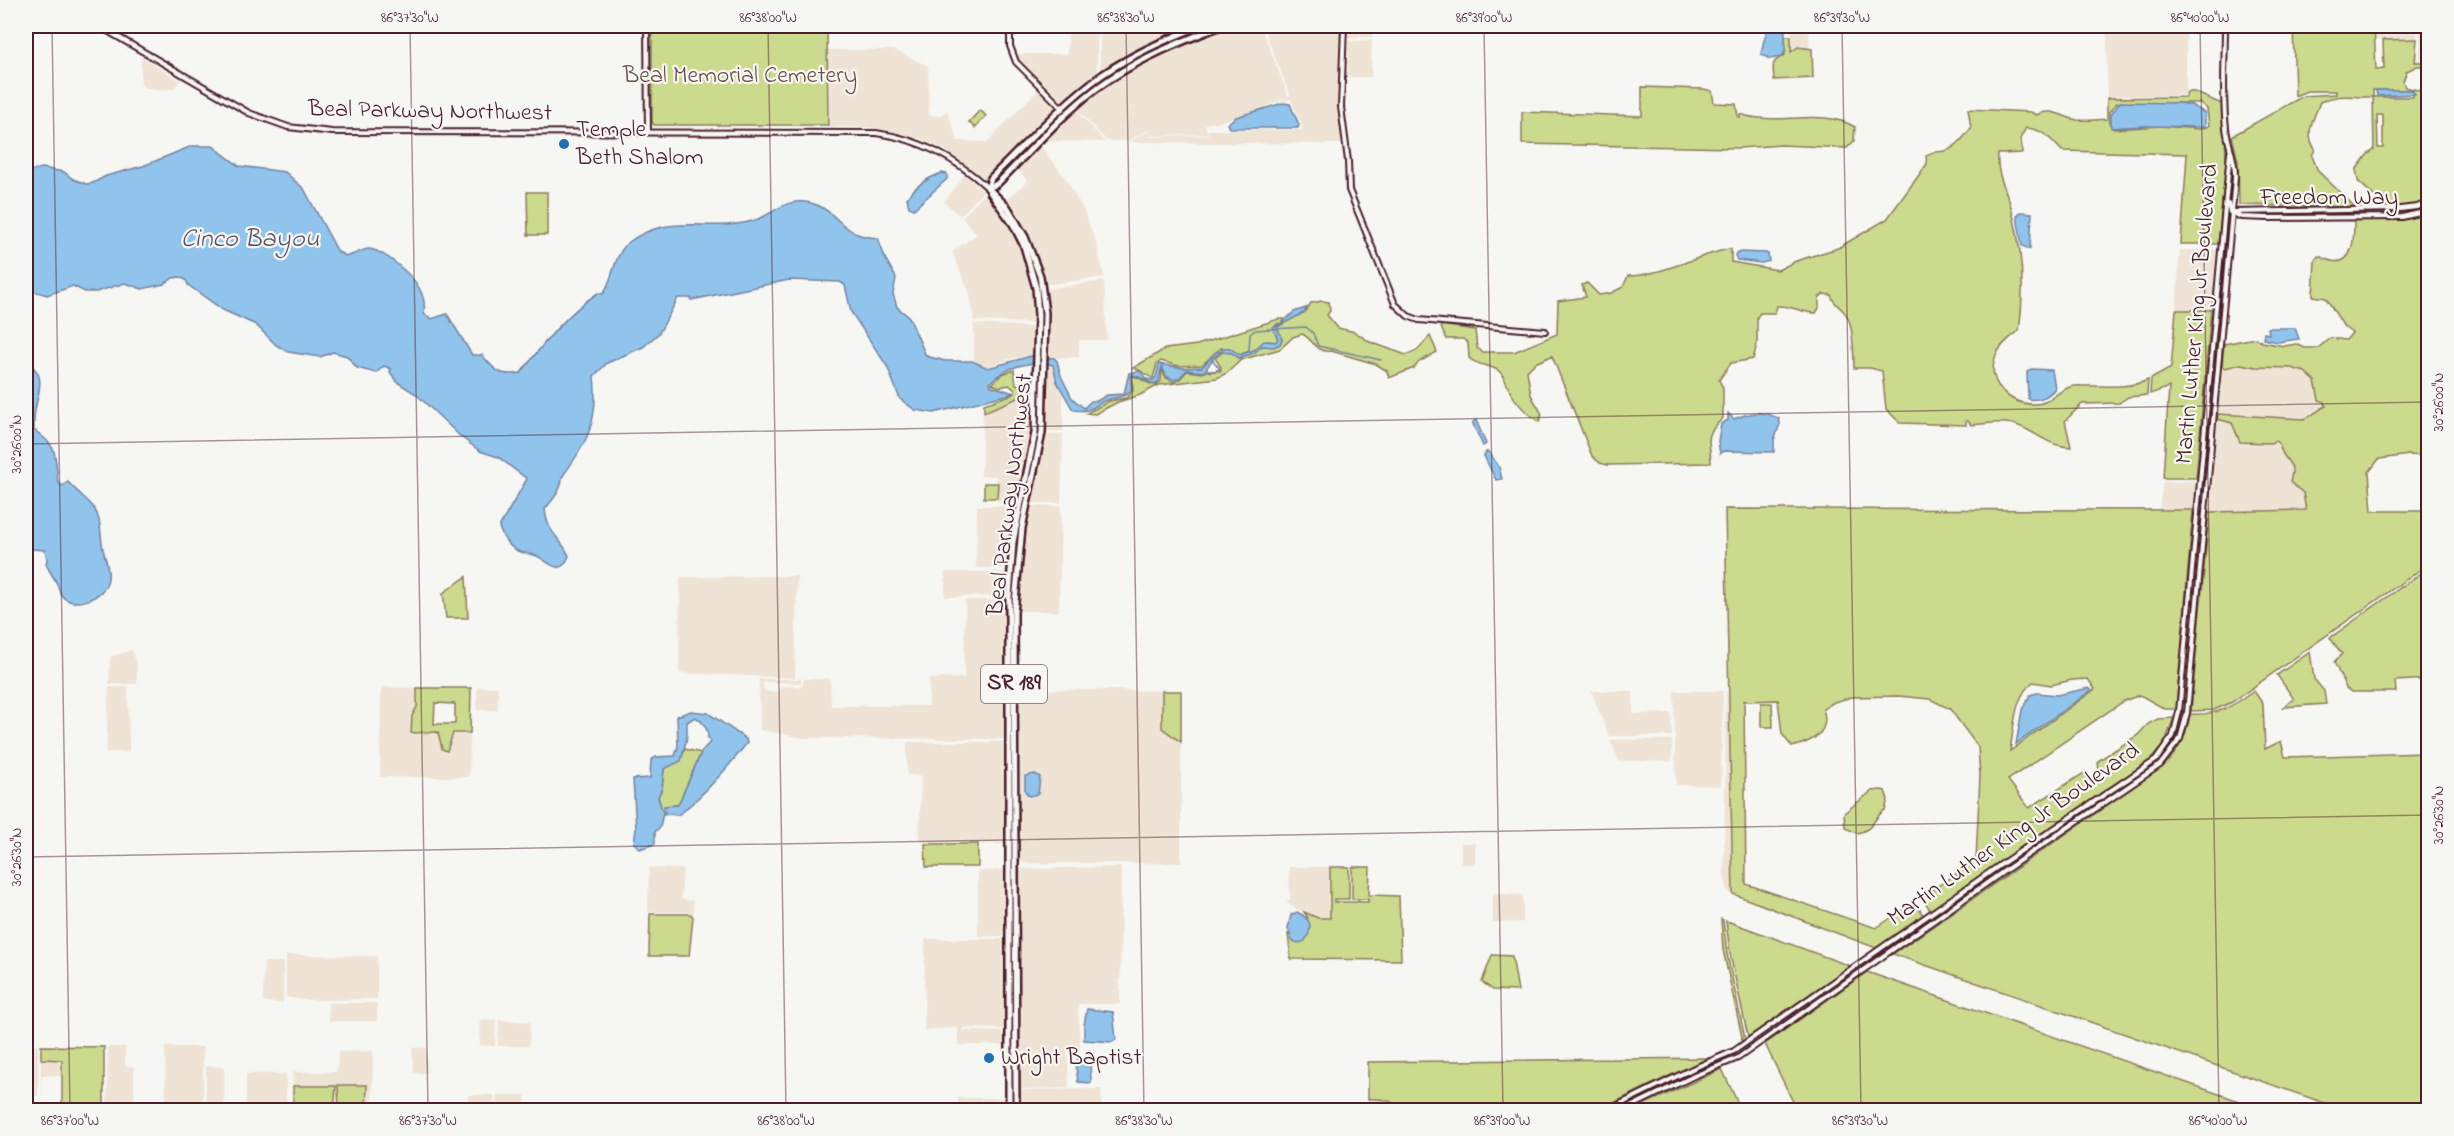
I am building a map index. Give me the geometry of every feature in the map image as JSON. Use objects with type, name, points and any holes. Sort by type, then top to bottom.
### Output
[{"type":"main road","name":"Beal Parkway Northwest","points":[[99,26],[238,108],[288,127],[332,132],[862,132],[887,134],[941,153],[962,166],[999,196],[1015,218],[1034,257],[1043,295],[1045,354],[1042,433],[1022,528],[1017,570],[1014,664],[1016,1110]]},
{"type":"main road","points":[[647,26],[648,132]]},
{"type":"main road","points":[[1010,26],[1010,46],[1016,62],[1066,114]]},
{"type":"main road","points":[[988,188],[992,178],[1062,108],[1102,76],[1137,54],[1201,26]]},
{"type":"main road","points":[[988,188],[998,182],[1066,114],[1103,84],[1138,62],[1172,45],[1221,26]]},
{"type":"main road","points":[[1344,26],[1341,107],[1349,190],[1395,303],[1408,316],[1419,320],[1545,332]]},
{"type":"main road","points":[[2225,26],[2226,128],[2230,152]]},
{"type":"main road","points":[[1039,141],[1043,127]]},
{"type":"main road","name":"Martin Luther King Jr Boulevard","points":[[1608,1110],[1734,1051],[2161,755],[2173,736],[2179,718],[2230,152]]},
{"type":"main road","name":"Martin Luther King Jr Boulevard","points":[[1624,1110],[1738,1058],[2044,843],[2147,775],[2166,760],[2180,739],[2186,720],[2232,213],[2235,166],[2230,152]]},
{"type":"main road","points":[[998,182],[999,196]]},
{"type":"main road","name":"Freedom Way","points":[[2228,182],[2228,208],[2232,213],[2241,217],[2402,217],[2428,211]]},
{"type":"main road","name":"Beal Parkway Northwest","points":[[988,188],[1020,239],[1036,288],[1038,325],[1035,433],[1013,542],[1009,594],[1009,1110]]},
{"type":"main road","points":[[2233,200],[2240,208],[2271,210]]},
{"type":"main road","name":"Freedom Way","points":[[2224,221],[2232,213],[2271,210],[2400,209],[2428,203]]},
{"type":"main road","points":[[2231,224],[2241,219],[2268,218]]},
{"type":"main road","points":[[1020,239],[1029,255],[1034,257]]},
{"type":"main road","points":[[1038,325],[1041,332],[1042,351],[1045,354]]},
{"type":"main road","points":[[2214,336],[2221,337]]},
{"type":"main road","points":[[2201,480],[2208,479]]},
{"type":"main road","points":[[1008,657],[1014,664]]},
{"type":"main road","points":[[1015,795],[1008,802],[1015,817]]},
{"type":"shaded area","points":[[1068,26],[1097,26],[1099,75],[1062,106],[1021,65],[1014,54],[1067,54]]},
{"type":"shaded area","points":[[1100,26],[1184,26],[1178,32],[1137,49],[1102,73],[1100,70]]},
{"type":"shaded area","points":[[1230,26],[1261,26],[1288,96],[1268,106],[1223,121],[1205,124],[1208,134],[1150,136],[1148,130],[1128,141],[1107,141],[1076,109],[1106,85],[1153,57]]},
{"type":"shaded area","points":[[1263,26],[1343,26],[1340,107],[1344,144],[1129,142],[1147,132],[1150,137],[1208,135],[1208,130],[1303,130],[1291,99],[1276,104],[1290,95]]},
{"type":"shaded area","points":[[1346,26],[1373,26],[1372,37],[1346,37]]},
{"type":"shaded area","points":[[1791,26],[1824,26],[1824,29],[1809,30],[1809,48],[1798,48],[1791,52]]},
{"type":"shaded area","points":[[2107,26],[2186,26],[2186,95],[2107,97]]},
{"type":"shaded area","points":[[2374,26],[2417,26],[2417,59],[2420,59],[2420,26],[2428,26],[2428,62],[2415,62],[2416,39],[2375,40]]},
{"type":"shaded area","points":[[1372,40],[1371,77],[1348,77],[1348,43]]},
{"type":"shaded area","points":[[828,50],[894,50],[928,66],[929,115],[939,116],[947,111],[958,141],[987,142],[1040,88],[1059,108],[986,179],[943,149],[918,138],[864,127],[829,127]]},
{"type":"shaded area","points":[[141,57],[180,80],[176,86],[162,90],[144,87],[141,83]]},
{"type":"shaded area","points":[[1075,110],[1105,142],[1042,141],[1069,115]]},
{"type":"shaded area","points":[[1039,144],[1066,179],[1083,209],[1097,245],[1104,277],[1044,285],[1031,241],[1006,199],[1028,181],[1016,168]]},
{"type":"shaded area","points":[[965,175],[983,191],[960,216],[944,202]]},
{"type":"shaded area","points":[[985,193],[1009,222],[1020,244],[1029,270],[1035,323],[974,321],[970,294],[952,252],[977,234],[962,218]]},
{"type":"shaded area","points":[[2180,250],[2217,250],[2211,310],[2176,310]]},
{"type":"shaded area","points":[[1104,281],[1107,340],[1079,340],[1079,357],[1047,356],[1045,289]]},
{"type":"shaded area","points":[[974,324],[1035,327],[1035,355],[1008,359],[988,367],[974,361]]},
{"type":"shaded area","points":[[2241,364],[2291,368],[2305,372],[2315,381],[2315,391],[2326,406],[2318,409],[2313,416],[2304,419],[2218,414],[2222,366],[2225,368]]},
{"type":"shaded area","points":[[1047,365],[1052,366],[1056,382],[1063,395],[1063,431],[1044,431]]},
{"type":"shaded area","points":[[1034,397],[1033,428],[1018,502],[997,502],[997,476],[981,476],[983,412],[1018,398]]},
{"type":"shaded area","points":[[2217,419],[2232,423],[2240,442],[2271,443],[2276,440],[2281,444],[2282,453],[2290,460],[2292,477],[2303,493],[2306,510],[2209,512]]},
{"type":"shaded area","points":[[1063,434],[1061,503],[1031,503],[1044,435]]},
{"type":"shaded area","points":[[2196,481],[2193,510],[2159,510],[2163,482]]},
{"type":"shaded area","points":[[977,506],[1018,506],[1007,568],[976,568]]},
{"type":"shaded area","points":[[1031,506],[1061,506],[1059,611],[1017,611],[1019,567]]},
{"type":"shaded area","points":[[945,572],[1006,572],[1004,596],[945,597]]},
{"type":"shaded area","points":[[797,576],[795,678],[679,673],[680,577]]},
{"type":"shaded area","points":[[965,600],[1004,600],[1005,739],[803,738],[760,730],[759,679],[801,679],[801,683],[763,682],[763,689],[768,692],[777,692],[782,686],[802,687],[804,679],[830,679],[831,706],[929,706],[929,679],[964,678]]},
{"type":"shaded area","points":[[132,650],[137,666],[137,684],[109,684],[110,657]]},
{"type":"shaded area","points":[[109,687],[128,687],[129,752],[106,752]]},
{"type":"shaded area","points":[[381,687],[417,688],[417,707],[412,716],[411,732],[438,732],[442,749],[448,751],[453,733],[470,733],[469,777],[380,777]]},
{"type":"shaded area","points":[[477,687],[498,687],[498,710],[477,710]]},
{"type":"shaded area","points":[[1016,689],[1181,691],[1181,863],[1023,863],[1019,860]]},
{"type":"shaded area","points":[[1726,689],[1731,709],[1733,894],[1727,891],[1724,875]]},
{"type":"shaded area","points":[[1591,691],[1633,691],[1633,714],[1671,713],[1672,736],[1609,736]]},
{"type":"shaded area","points":[[1674,691],[1723,691],[1721,786],[1676,785]]},
{"type":"shaded area","points":[[1610,740],[1672,740],[1672,761],[1619,761]]},
{"type":"shaded area","points":[[907,742],[1005,742],[1005,844],[925,844],[919,838],[921,776],[907,775]]},
{"type":"shaded area","points":[[1461,843],[1475,843],[1475,864],[1461,864]]},
{"type":"shaded area","points":[[1121,867],[1120,1004],[1078,1004],[1080,1048],[1067,1049],[1069,1088],[1018,1089],[1018,869]]},
{"type":"shaded area","points":[[1289,867],[1330,867],[1330,919],[1310,915],[1289,905],[1287,900],[1290,900]]},
{"type":"shaded area","points":[[649,868],[683,869],[681,899],[693,901],[694,912],[648,912]]},
{"type":"shaded area","points":[[1005,870],[1005,936],[978,936],[978,871]]},
{"type":"shaded area","points":[[1493,893],[1523,895],[1523,922],[1493,922]]},
{"type":"shaded area","points":[[925,939],[1005,939],[1006,1029],[963,1028],[962,1031],[1006,1032],[1006,1045],[958,1045],[958,1028],[924,1030]]},
{"type":"shaded area","points":[[286,955],[377,956],[377,999],[303,1000],[286,997]]},
{"type":"shaded area","points":[[264,962],[283,962],[283,1003],[263,1002]]},
{"type":"shaded area","points":[[328,1003],[377,1003],[377,1021],[329,1021]]},
{"type":"shaded area","points":[[481,1019],[496,1020],[495,1046],[480,1045]]},
{"type":"shaded area","points":[[499,1020],[530,1022],[529,1046],[498,1046]]},
{"type":"shaded area","points":[[38,1046],[38,1096],[26,1096],[26,1047]]},
{"type":"shaded area","points":[[108,1047],[125,1047],[125,1066],[134,1067],[134,1110],[107,1110]]},
{"type":"shaded area","points":[[165,1047],[203,1047],[203,1110],[166,1110]]},
{"type":"shaded area","points":[[412,1048],[427,1048],[427,1073],[414,1073]]},
{"type":"shaded area","points":[[373,1051],[372,1110],[292,1110],[293,1072],[337,1072],[338,1052]]},
{"type":"shaded area","points":[[41,1059],[62,1059],[62,1076],[42,1075],[41,1096]]},
{"type":"shaded area","points":[[206,1066],[224,1067],[224,1110],[206,1110]]},
{"type":"shaded area","points":[[246,1074],[286,1074],[286,1110],[246,1110]]},
{"type":"shaded area","points":[[1101,1089],[1102,1110],[1017,1110],[1017,1090]]},
{"type":"shaded area","points":[[468,1095],[494,1095],[494,1110],[468,1110]]},
{"type":"shaded area","points":[[497,1095],[525,1095],[525,1110],[497,1110]]},
{"type":"shaded area","points":[[958,1098],[1006,1098],[1006,1110],[958,1110]]},
{"type":"shaded area","points":[[1379,1098],[1390,1101],[1403,1110],[1369,1110],[1368,1099]]},
{"type":"green space","name":"Beal Memorial Cemetery","points":[[652,26],[827,26],[828,125],[654,125],[652,122]]},
{"type":"green space","points":[[2293,26],[2374,26],[2376,70],[2384,69],[2383,40],[2417,39],[2415,62],[2428,62],[2428,66],[2417,66],[2407,71],[2403,81],[2405,87],[2422,91],[2428,89],[2428,201],[2412,206],[2386,207],[2358,181],[2356,170],[2367,155],[2374,150],[2373,97],[2346,96],[2320,102],[2311,126],[2310,137],[2315,149],[2312,156],[2318,171],[2355,207],[2239,205],[2238,161],[2232,136],[2303,96],[2336,94],[2336,91],[2307,91],[2295,96]],"holes":[[[2373,90],[2413,90],[2413,97],[2373,97]],[[2377,115],[2383,115],[2383,148],[2378,148]]]},
{"type":"green space","points":[[1785,36],[1791,36],[1791,52],[1798,47],[1812,49],[1813,78],[1774,80],[1775,62],[1785,55]]},
{"type":"green space","points":[[1642,87],[1712,91],[1714,103],[1736,104],[1738,117],[1740,114],[1769,119],[1828,118],[1842,121],[1855,127],[1854,141],[1847,148],[1782,145],[1738,148],[1522,144],[1522,112],[1642,116]]},
{"type":"green space","points":[[2187,92],[2194,92],[2224,105],[2226,163],[2218,244],[2181,244],[2187,154],[2062,151],[2042,133],[2026,128],[2021,137],[2022,153],[1998,154],[2000,175],[2018,237],[2022,284],[2019,331],[2005,343],[1995,358],[1993,367],[1997,384],[2008,396],[2016,400],[2039,404],[2072,386],[2126,385],[2148,380],[2147,395],[2128,397],[2119,403],[2082,404],[2065,421],[2071,447],[2056,445],[2026,429],[2007,423],[1971,425],[1966,421],[1966,425],[1900,423],[1886,409],[1882,371],[1854,368],[1852,335],[1848,318],[1831,295],[1823,294],[1819,298],[1819,308],[1816,313],[1777,306],[1775,313],[1760,313],[1757,317],[1757,344],[1753,359],[1731,363],[1719,380],[1723,388],[1723,418],[1710,434],[1711,463],[1608,465],[1600,463],[1592,456],[1552,356],[1535,363],[1527,371],[1531,395],[1542,414],[1539,422],[1519,404],[1499,371],[1472,361],[1469,358],[1468,343],[1463,339],[1446,339],[1440,325],[1475,330],[1477,348],[1483,352],[1514,352],[1557,334],[1558,301],[1586,297],[1582,285],[1587,283],[1599,295],[1611,293],[1623,287],[1628,276],[1653,273],[1729,249],[1731,249],[1731,262],[1778,270],[1796,261],[1838,248],[1887,219],[1927,164],[1928,154],[1949,150],[1963,138],[1971,128],[1968,109],[2031,112],[2036,115],[2052,112],[2077,120],[2092,120],[2107,119],[2107,98],[2186,97]],"holes":[[[2117,103],[2200,103],[2207,109],[2209,126],[2200,129],[2161,126],[2114,129],[2110,125],[2109,112]]]},
{"type":"green space","points":[[980,110],[986,116],[975,128],[969,122]]},
{"type":"green space","points":[[527,192],[547,192],[547,235],[528,235]]},
{"type":"green space","points":[[2428,214],[2428,456],[2409,455],[2379,459],[2369,472],[2372,511],[2428,511],[2428,564],[2232,702],[2214,710],[2191,711],[2209,512],[2306,510],[2303,493],[2290,482],[2291,466],[2276,440],[2271,443],[2240,442],[2232,423],[2217,419],[2218,414],[2304,419],[2326,406],[2325,402],[2319,400],[2315,381],[2305,372],[2291,368],[2241,364],[2225,368],[2222,366],[2224,344],[2255,338],[2262,342],[2284,346],[2296,344],[2305,348],[2318,348],[2330,338],[2346,340],[2352,333],[2344,327],[2326,298],[2313,296],[2315,261],[2318,256],[2332,261],[2345,259],[2352,248],[2354,220],[2401,219]]},
{"type":"green space","points":[[1329,302],[1330,311],[1327,315],[1338,328],[1355,332],[1370,342],[1406,355],[1417,350],[1430,336],[1437,352],[1419,362],[1414,368],[1389,378],[1387,371],[1376,364],[1321,350],[1302,334],[1293,337],[1280,349],[1241,360],[1227,373],[1217,378],[1159,385],[1095,414],[1087,413],[1109,401],[1126,398],[1133,391],[1132,376],[1156,385],[1161,381],[1162,368],[1165,377],[1173,382],[1180,379],[1187,371],[1203,373],[1221,371],[1215,358],[1223,352],[1232,353],[1239,358],[1264,345],[1280,344],[1282,339],[1277,327],[1305,312],[1311,303]]},
{"type":"green space","points":[[2176,310],[2211,310],[2196,478],[2163,478],[2169,387],[2150,394],[2151,379],[2171,368]]},
{"type":"green space","points":[[1284,319],[1282,323],[1277,324],[1274,330],[1278,339],[1276,342],[1268,341],[1240,355],[1222,348],[1202,365],[1178,366],[1161,361],[1157,364],[1153,378],[1133,368],[1165,349],[1197,345]]},
{"type":"green space","points":[[1014,370],[1016,384],[1035,391],[1034,397],[1018,398],[984,412],[984,404],[1014,394],[1015,390],[1009,385],[1000,387],[992,384],[1002,374]]},
{"type":"green space","points":[[984,483],[998,483],[997,498],[984,498]]},
{"type":"green space","points":[[1725,509],[2193,510],[2176,709],[2165,709],[2140,695],[2124,701],[2008,780],[2029,808],[2084,773],[2088,780],[2099,773],[2098,761],[2138,735],[2148,724],[2158,719],[2174,718],[2164,744],[2151,759],[1930,910],[1922,897],[1976,860],[1980,776],[1978,747],[1950,709],[1930,699],[1898,696],[1852,697],[1834,702],[1823,709],[1824,724],[1818,735],[1792,747],[1782,734],[1778,700],[1744,701],[1746,884],[1876,928],[1915,902],[1923,915],[1876,948],[1733,894]],"holes":[[[2088,679],[2095,689],[2010,751],[2018,704],[2033,682],[2051,685]]]},
{"type":"green space","points":[[2428,568],[2428,679],[2395,681],[2396,692],[2351,692],[2346,688],[2334,662],[2342,654],[2330,638]]},
{"type":"green space","points":[[466,577],[468,618],[446,618],[443,593]]},
{"type":"green space","points":[[2310,652],[2314,679],[2324,691],[2326,704],[2283,707],[2294,699],[2277,675]]},
{"type":"green space","points":[[417,688],[471,688],[470,733],[453,733],[447,751],[442,749],[438,732],[411,733],[412,716],[417,707]],"holes":[[[435,703],[455,704],[455,724],[434,724]]]},
{"type":"green space","points":[[1162,691],[1181,691],[1181,742],[1162,728]]},
{"type":"green space","points":[[2254,691],[2263,704],[2265,749],[2281,741],[2285,757],[2428,753],[2428,1110],[2345,1110],[1893,954],[2164,766],[2182,742],[2190,714],[2217,712]]},
{"type":"green space","points":[[1761,703],[1772,703],[1773,727],[1761,727]]},
{"type":"green space","points":[[685,749],[701,753],[678,805],[665,806],[665,814],[663,814],[658,797],[662,788],[664,769],[679,759]]},
{"type":"green space","points":[[1872,791],[1885,791],[1888,799],[1885,810],[1871,826],[1857,833],[1845,828],[1844,813]]},
{"type":"green space","points":[[925,844],[978,844],[978,867],[926,867]]},
{"type":"green space","points":[[1330,867],[1349,867],[1349,899],[1334,899],[1334,902],[1368,902],[1368,899],[1352,899],[1352,867],[1370,867],[1369,895],[1399,896],[1401,960],[1291,959],[1288,934],[1293,938],[1308,918],[1304,912],[1318,918],[1330,918]]},
{"type":"green space","points":[[650,914],[691,914],[693,917],[689,956],[649,956]]},
{"type":"green space","points":[[1721,919],[1745,1039],[1741,1042],[1742,1037],[1723,950]]},
{"type":"green space","points":[[1726,921],[1850,966],[1748,1037],[1730,954]]},
{"type":"green space","points":[[1492,955],[1512,956],[1518,991],[1493,990],[1482,982]]},
{"type":"green space","points":[[1867,972],[2265,1110],[1797,1110],[1765,1044]]},
{"type":"green space","points":[[41,1046],[104,1047],[104,1110],[62,1110],[62,1060],[41,1059]]},
{"type":"green space","points":[[1710,1058],[1599,1110],[1403,1110],[1387,1100],[1368,1099],[1368,1062]]},
{"type":"green space","points":[[1722,1069],[1741,1110],[1632,1110]]},
{"type":"green space","points":[[338,1085],[367,1085],[366,1110],[339,1110]]},
{"type":"green space","points":[[293,1086],[336,1086],[334,1110],[293,1110]]},
{"type":"water","points":[[1767,26],[1785,26],[1785,52],[1781,57],[1770,59],[1762,55]]},
{"type":"water","points":[[2376,90],[2412,90],[2415,94],[2377,96]]},
{"type":"water","points":[[2120,102],[2191,105],[2205,113],[2205,127],[2111,128],[2111,114]]},
{"type":"water","points":[[1283,103],[1290,104],[1299,125],[1298,128],[1229,128],[1227,124],[1236,117]]},
{"type":"water","name":"Cinco Bayou","points":[[192,146],[213,146],[239,166],[285,172],[304,189],[338,252],[346,256],[371,249],[389,258],[409,275],[420,289],[424,314],[432,319],[447,314],[472,355],[482,355],[498,372],[508,374],[521,373],[566,319],[598,293],[603,294],[620,254],[629,242],[644,233],[674,225],[720,225],[752,221],[793,202],[811,203],[825,209],[853,232],[878,238],[885,258],[896,278],[893,294],[897,307],[909,317],[926,356],[945,361],[972,361],[988,368],[1031,356],[1054,358],[1072,398],[1084,408],[1091,401],[1097,401],[1107,395],[1124,394],[1129,373],[1140,371],[1146,379],[1153,380],[1159,364],[1183,368],[1202,367],[1216,352],[1222,351],[1214,357],[1204,372],[1187,370],[1174,380],[1166,376],[1162,366],[1156,384],[1131,375],[1131,391],[1122,397],[1104,401],[1087,410],[1072,408],[1057,382],[1053,365],[1037,363],[1011,369],[990,383],[991,386],[1014,393],[934,413],[915,410],[900,399],[887,366],[851,312],[845,285],[840,282],[789,280],[691,300],[691,298],[678,298],[659,333],[643,347],[607,363],[594,376],[595,405],[590,430],[579,453],[562,477],[559,490],[545,509],[551,530],[569,556],[563,566],[556,567],[537,556],[512,548],[499,527],[527,479],[498,457],[480,451],[461,437],[416,394],[397,382],[390,372],[391,369],[384,366],[376,373],[357,368],[347,356],[333,352],[320,357],[288,352],[276,345],[256,325],[223,310],[180,277],[173,278],[164,284],[142,289],[125,283],[96,292],[85,292],[73,286],[47,295],[34,291],[26,292],[26,172],[42,168],[64,172],[73,179],[86,184],[93,183],[106,176],[143,166]]},
{"type":"water","points":[[942,173],[947,174],[947,179],[914,209],[909,207],[907,198],[914,189]]},
{"type":"water","points":[[2020,212],[2032,213],[2030,249],[2022,246],[2017,216]]},
{"type":"water","points":[[1738,252],[1766,253],[1769,261],[1762,263],[1737,260],[1735,255]]},
{"type":"water","points":[[1306,308],[1305,312],[1277,327],[1282,339],[1280,344],[1274,347],[1262,346],[1254,353],[1239,358],[1232,353],[1223,352],[1221,348],[1230,348],[1240,355],[1254,350],[1264,341],[1276,342],[1278,339],[1273,327],[1282,323],[1294,312]]},
{"type":"water","points":[[2268,328],[2295,328],[2299,339],[2278,342],[2263,339],[2264,333],[2269,334]]},
{"type":"water","points":[[26,362],[37,372],[40,384],[34,430],[52,447],[56,458],[58,482],[62,486],[68,482],[92,506],[99,521],[108,579],[101,592],[81,602],[67,600],[61,595],[46,564],[45,550],[31,549],[26,546]]},
{"type":"water","points":[[2031,369],[2052,370],[2055,388],[2043,398],[2028,399],[2027,372]]},
{"type":"water","points":[[1728,413],[1734,419],[1757,413],[1768,414],[1779,419],[1774,452],[1723,451],[1720,454],[1718,441],[1721,424],[1728,420]]},
{"type":"water","points":[[1476,420],[1486,444],[1483,446],[1473,424]]},
{"type":"water","points":[[1486,452],[1489,452],[1499,467],[1502,479],[1496,480],[1484,456]]},
{"type":"water","points":[[2089,688],[2091,690],[2089,692],[2016,744],[2022,710],[2030,695],[2037,693],[2057,695]]},
{"type":"water","points":[[691,711],[708,713],[746,739],[747,743],[714,782],[688,807],[678,815],[665,814],[664,806],[678,805],[702,751],[711,741],[698,719],[695,717],[687,722],[687,737],[681,761],[664,769],[662,788],[658,797],[663,813],[660,827],[655,832],[655,844],[640,849],[634,843],[636,829],[633,779],[650,778],[651,760],[656,757],[675,756],[678,746],[677,716]]},
{"type":"water","points":[[1035,774],[1040,777],[1038,794],[1029,796],[1025,791],[1025,776]]},
{"type":"water","points":[[1297,912],[1310,924],[1305,941],[1299,943],[1292,941],[1288,928],[1291,915]]},
{"type":"water","points":[[1087,1009],[1113,1012],[1116,1039],[1113,1042],[1084,1040]]},
{"type":"water","points":[[1078,1058],[1090,1058],[1091,1083],[1078,1082],[1076,1066]]},
{"type":"waterway","points":[[1242,354],[1249,350],[1250,334],[1255,330],[1306,327],[1313,333],[1318,346],[1381,360]]},
{"type":"waterway","points":[[1207,369],[1210,372],[1220,369],[1212,359]]},
{"type":"place","name":"Temple Beth Shalom","points":[[564,144]]},
{"type":"place","name":"Wright Baptist","points":[[989,1058]]}]
